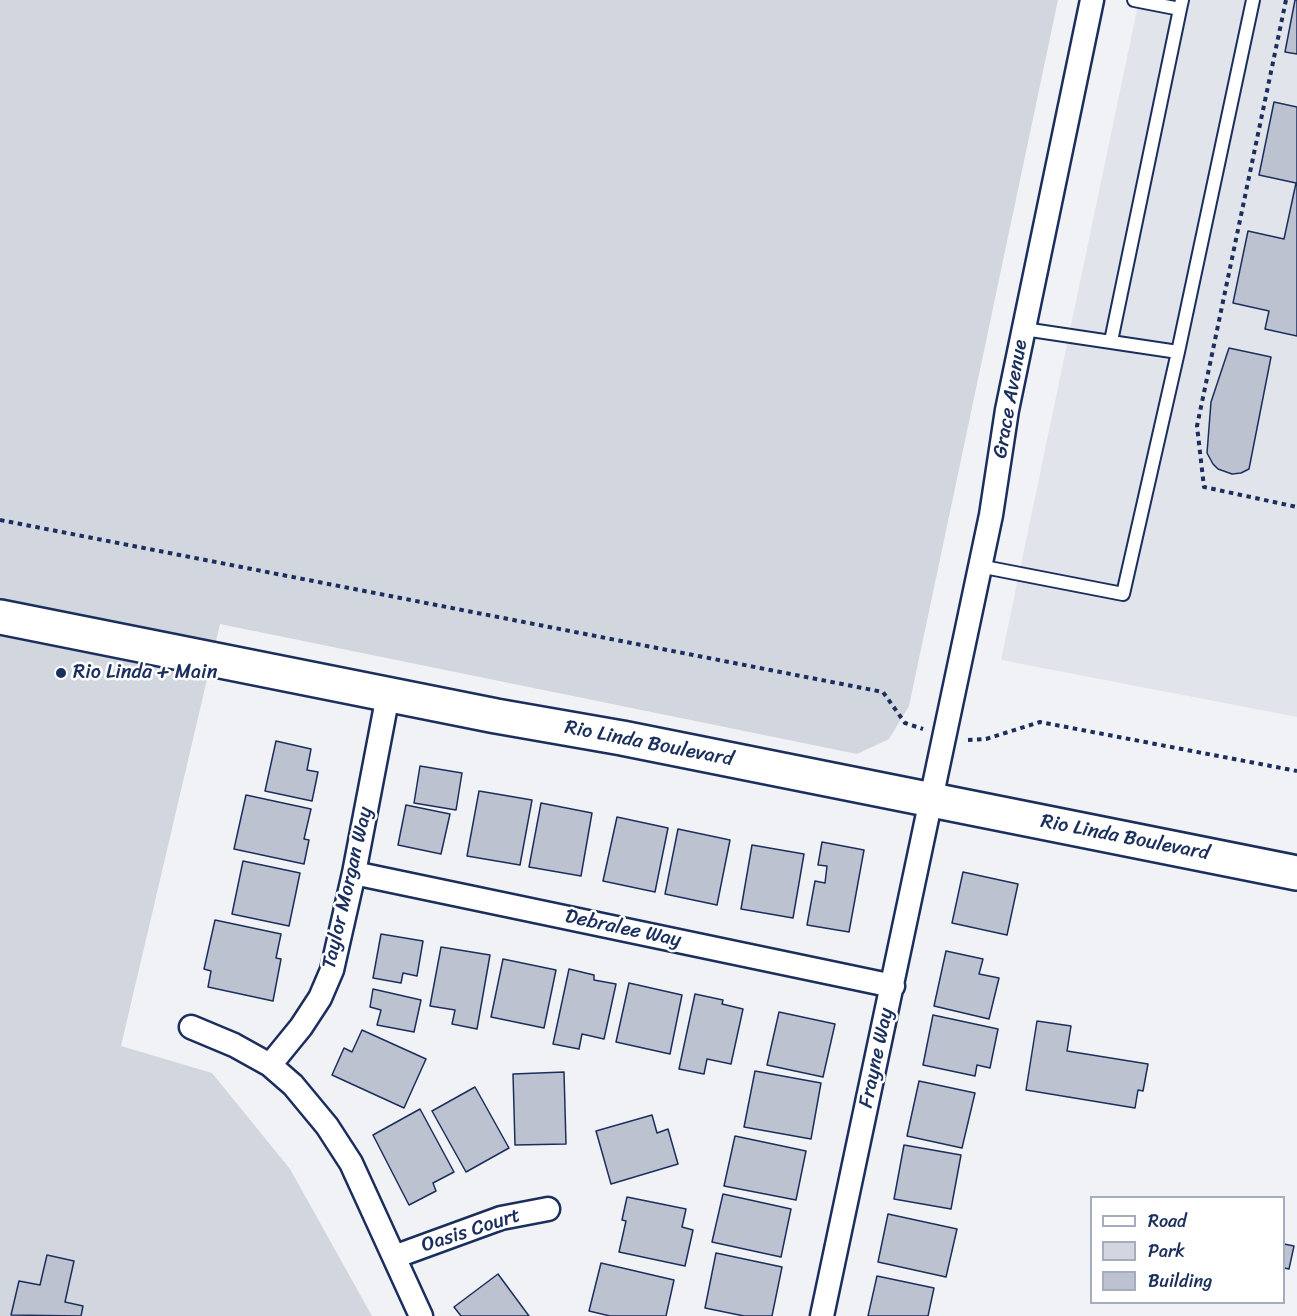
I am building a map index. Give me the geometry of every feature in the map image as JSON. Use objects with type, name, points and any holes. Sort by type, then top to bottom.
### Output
[{"type":"main road","name":"Rio Linda Boulevard","points":[[0,617],[388,695],[633,740],[1297,873]]},
{"type":"street","name":"Grace Avenue","points":[[931,799],[991,515],[1007,410],[1092,0]]},
{"type":"street","name":"Taylor Morgan Way","points":[[270,1065],[301,1027],[320,998],[332,970],[354,873],[388,695]]},
{"type":"street","name":"Frayne Way","points":[[822,1316],[931,799]]},
{"type":"street","name":"Debralee Way","points":[[354,873],[893,986]]},
{"type":"street","points":[[191,1027],[270,1065],[293,1085],[327,1126],[351,1163],[421,1316]]},
{"type":"street","name":"Oasis Court","points":[[394,1257],[501,1218],[549,1209]]},
{"type":"lane","points":[[1111,341],[1181,5],[1134,0]]},
{"type":"lane","points":[[979,566],[1123,594],[1178,352],[1253,0]]},
{"type":"lane","points":[[1023,329],[1178,352]]},
{"type":"path","points":[[1286,0],[1197,426],[1204,487],[1297,507]]},
{"type":"path","points":[[0,520],[883,692]]},
{"type":"path","points":[[1040,722],[1297,771]]},
{"type":"shaded area","points":[[1139,0],[1297,0],[1297,717],[1001,660]]},
{"type":"green space","points":[[0,0],[1058,0],[909,706],[889,739],[857,754],[220,624],[121,1046],[212,1073],[290,1169],[372,1316],[0,1316]]},
{"type":"building","points":[[1295,0],[1297,0],[1297,54],[1285,52]]},
{"type":"building","points":[[1274,102],[1297,107],[1297,336],[1265,329],[1269,311],[1233,303],[1248,231],[1284,239],[1296,183],[1259,175]]},
{"type":"building","points":[[1229,348],[1271,357],[1249,469],[1232,474],[1218,469],[1207,453],[1211,402]]},
{"type":"building","points":[[276,741],[311,749],[307,770],[318,772],[312,801],[265,791]]},
{"type":"building","points":[[420,766],[462,773],[456,810],[414,803]]},
{"type":"building","points":[[479,791],[532,800],[520,865],[467,856]]},
{"type":"building","points":[[246,795],[311,809],[304,839],[309,840],[304,864],[234,849]]},
{"type":"building","points":[[541,803],[592,813],[581,876],[529,867]]},
{"type":"building","points":[[406,805],[450,814],[441,854],[398,845]]},
{"type":"building","points":[[617,817],[668,828],[655,892],[603,881]]},
{"type":"building","points":[[678,829],[730,840],[717,905],[665,894]]},
{"type":"building","points":[[822,842],[864,850],[849,932],[807,925],[815,881],[825,883],[827,866],[818,865]]},
{"type":"building","points":[[752,845],[804,854],[793,918],[741,909]]},
{"type":"building","points":[[243,861],[300,873],[289,926],[232,914]]},
{"type":"building","points":[[963,872],[1018,884],[1007,935],[952,923]]},
{"type":"building","points":[[215,920],[281,934],[276,958],[281,959],[273,1001],[208,987],[211,971],[204,969]]},
{"type":"building","points":[[381,934],[423,941],[417,976],[403,973],[401,983],[373,978]]},
{"type":"building","points":[[441,947],[490,955],[477,1029],[452,1024],[455,1010],[430,1006]]},
{"type":"building","points":[[946,951],[983,959],[979,974],[999,978],[989,1019],[934,1006]]},
{"type":"building","points":[[503,959],[556,970],[544,1028],[491,1017]]},
{"type":"building","points":[[569,969],[594,975],[594,980],[616,984],[604,1039],[582,1034],[579,1049],[553,1044]]},
{"type":"building","points":[[629,983],[682,995],[670,1054],[616,1042]]},
{"type":"building","points":[[373,989],[421,1000],[414,1032],[377,1025],[381,1010],[370,1007]]},
{"type":"building","points":[[695,994],[723,1000],[722,1004],[743,1009],[731,1064],[707,1059],[704,1074],[679,1069]]},
{"type":"building","points":[[779,1012],[835,1024],[823,1077],[767,1065]]},
{"type":"building","points":[[933,1015],[998,1029],[990,1068],[977,1065],[975,1076],[923,1065]]},
{"type":"building","points":[[1037,1021],[1071,1026],[1067,1051],[1148,1064],[1143,1091],[1138,1090],[1135,1108],[1026,1090]]},
{"type":"building","points":[[362,1030],[426,1059],[404,1108],[332,1075],[344,1048],[352,1052]]},
{"type":"building","points":[[755,1071],[821,1083],[811,1139],[744,1127]]},
{"type":"building","points":[[564,1072],[566,1144],[515,1145],[513,1074]]},
{"type":"building","points":[[919,1081],[975,1093],[962,1148],[907,1136]]},
{"type":"building","points":[[475,1087],[509,1148],[466,1172],[432,1111]]},
{"type":"building","points":[[420,1109],[454,1172],[433,1183],[436,1191],[409,1205],[373,1135]]},
{"type":"building","points":[[652,1115],[657,1133],[668,1129],[678,1164],[611,1184],[596,1131]]},
{"type":"building","points":[[735,1136],[806,1151],[796,1200],[724,1186]]},
{"type":"building","points":[[904,1145],[961,1155],[951,1209],[894,1199]]},
{"type":"building","points":[[723,1194],[791,1209],[781,1257],[712,1242]]},
{"type":"building","points":[[627,1197],[686,1209],[682,1227],[693,1230],[685,1266],[619,1252],[626,1221],[622,1220]]},
{"type":"building","points":[[888,1214],[957,1229],[946,1277],[878,1262]]},
{"type":"building","points":[[1285,1244],[1294,1246],[1289,1269],[1285,1268]]},
{"type":"building","points":[[716,1253],[782,1267],[772,1316],[744,1316],[705,1308]]},
{"type":"building","points":[[47,1255],[74,1261],[65,1302],[83,1306],[81,1316],[11,1315],[19,1281],[40,1285]]},
{"type":"building","points":[[601,1263],[674,1280],[666,1316],[610,1316],[589,1311]]},
{"type":"building","points":[[498,1274],[529,1316],[461,1316],[454,1307]]},
{"type":"building","points":[[877,1276],[934,1288],[928,1316],[868,1316]]},
{"type":"place","name":"Rio Linda + Main","points":[[61,673]]}]
